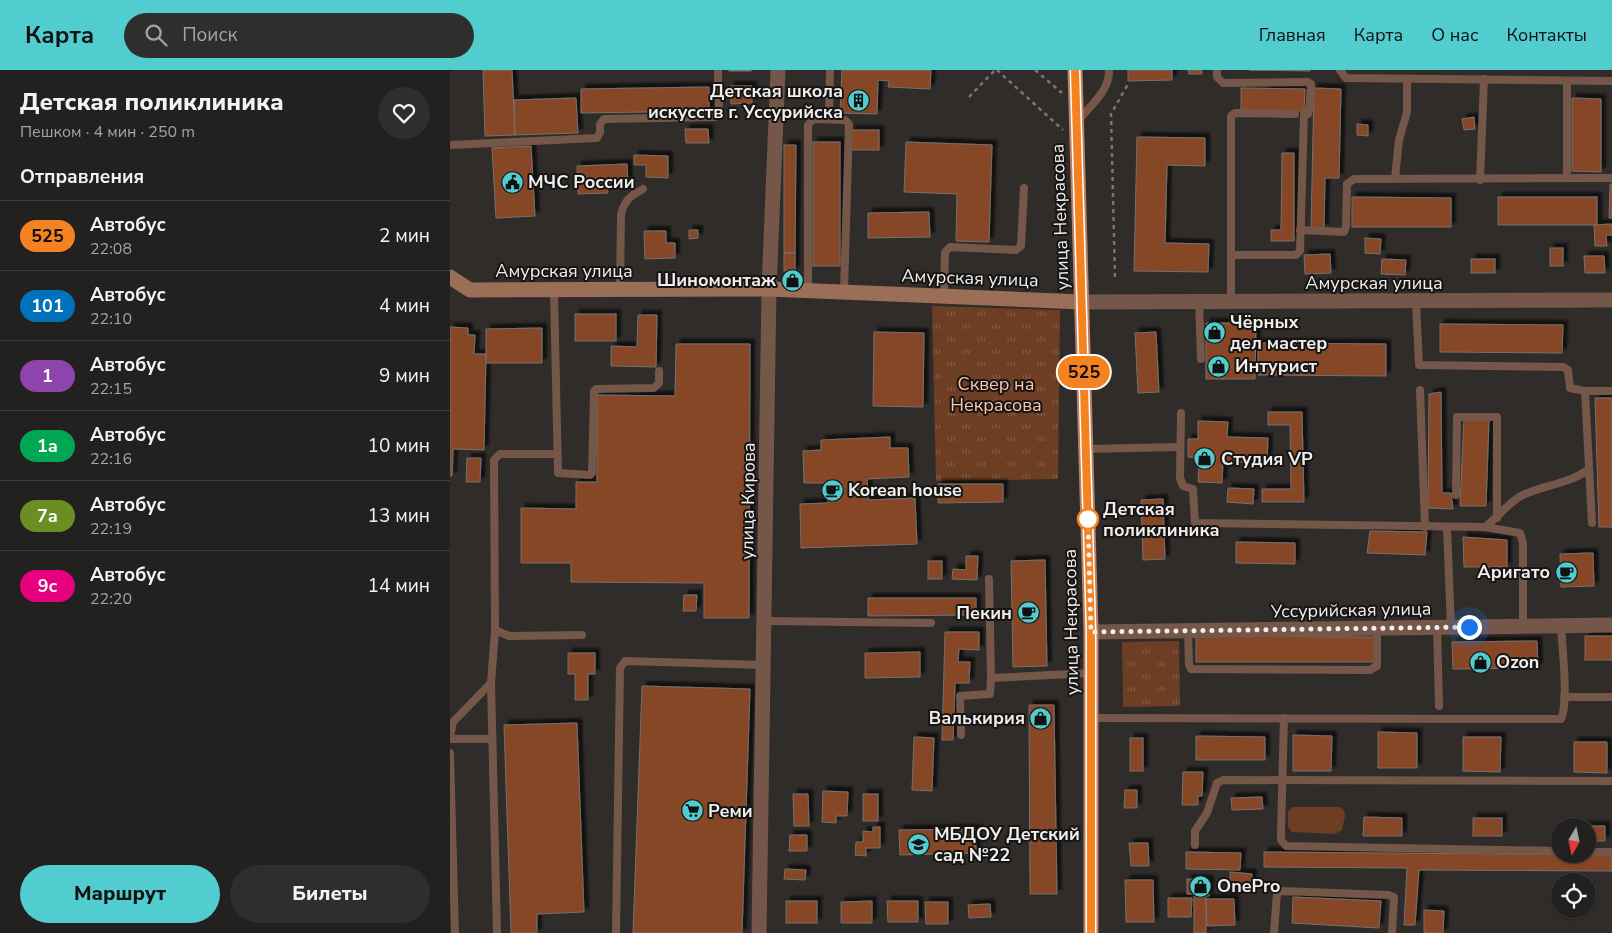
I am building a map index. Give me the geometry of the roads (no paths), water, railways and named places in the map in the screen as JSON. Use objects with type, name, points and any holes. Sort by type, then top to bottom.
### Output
[{"type":"main road","name":"улица Некрасова","points":[[1075,70],[1070,127],[1082,302],[1091,632],[1091,933]]},
{"type":"main road","name":"Амурская улица","points":[[450,276],[470,290],[769,289],[1082,302]]},
{"type":"street","name":"улица Кирова","points":[[759,933],[766,620],[769,289],[778,70]]},
{"type":"street","name":"Амурская улица","points":[[1082,302],[1612,300]]},
{"type":"street","name":"Уссурийская улица","points":[[1091,632],[1612,625]]},
{"type":"lane","points":[[450,145],[597,138],[600,132],[600,124],[604,119],[716,117],[719,112],[718,70]]},
{"type":"lane","points":[[829,119],[830,70]]},
{"type":"lane","points":[[1070,127],[1105,88],[1110,80],[1109,70]]},
{"type":"lane","points":[[1217,70],[1217,77],[1223,83],[1308,82],[1311,84],[1310,110],[1308,114],[1304,114],[1300,250],[1296,256],[1232,255]]},
{"type":"lane","points":[[1340,70],[1346,78],[1567,82],[1612,81]]},
{"type":"lane","points":[[1395,178],[1399,140],[1407,112],[1407,79]]},
{"type":"lane","points":[[1480,180],[1484,79]]},
{"type":"lane","points":[[1567,82],[1567,178]]},
{"type":"lane","points":[[1231,302],[1231,116],[1235,113],[1295,114]]},
{"type":"lane","points":[[808,291],[808,125],[813,119],[829,119],[845,120],[849,124],[844,292]]},
{"type":"lane","points":[[1300,230],[1344,232],[1346,226],[1347,184],[1350,180],[1395,178],[1480,180],[1612,178]]},
{"type":"lane","points":[[944,296],[945,252],[950,247],[1016,250],[1021,246],[1024,188]]},
{"type":"lane","points":[[620,290],[621,214],[624,203],[630,196],[643,189]]},
{"type":"lane","points":[[554,291],[556,470],[560,475],[590,475],[592,473],[594,392],[596,389],[654,388],[659,383],[659,371]]},
{"type":"lane","points":[[1199,302],[1201,359]]},
{"type":"lane","points":[[1416,302],[1419,365],[1563,367],[1568,370],[1570,388],[1585,391],[1612,390]]},
{"type":"lane","points":[[1420,390],[1425,527]]},
{"type":"lane","points":[[1585,391],[1592,523]]},
{"type":"lane","points":[[1181,413],[1180,478],[1183,486],[1193,489],[1195,523],[1446,528],[1486,527],[1520,533],[1522,543],[1523,626]]},
{"type":"lane","points":[[1456,494],[1457,417],[1498,416],[1497,518]]},
{"type":"lane","points":[[1086,449],[1180,448]]},
{"type":"lane","points":[[497,933],[491,683],[495,630],[494,460],[500,454],[556,454]]},
{"type":"lane","points":[[1486,527],[1519,497],[1564,480],[1579,477],[1589,469]]},
{"type":"lane","points":[[1440,706],[1446,528]]},
{"type":"lane","points":[[961,735],[960,696],[990,694],[989,579]]},
{"type":"lane","points":[[766,620],[930,623]]},
{"type":"lane","points":[[1091,718],[1561,719],[1564,713],[1564,697],[1561,626]]},
{"type":"lane","points":[[1188,632],[1188,665],[1191,669],[1370,670],[1377,666],[1377,628]]},
{"type":"lane","points":[[495,630],[509,636],[582,635]]},
{"type":"lane","points":[[616,933],[620,668],[625,661],[765,665]]},
{"type":"lane","points":[[991,678],[1091,674]]},
{"type":"lane","points":[[491,683],[453,722],[450,738],[492,739]]},
{"type":"lane","points":[[1564,697],[1612,697]]},
{"type":"lane","points":[[1284,718],[1282,840],[1286,846],[1291,848],[1551,851]]},
{"type":"lane","points":[[450,753],[455,933]]},
{"type":"lane","points":[[1195,844],[1195,831],[1207,813],[1217,783],[1223,780],[1612,781]]},
{"type":"lane","points":[[1596,852],[1612,852]]},
{"type":"lane","points":[[1274,933],[1275,900],[1277,893],[1282,891],[1388,894],[1394,897],[1395,903],[1392,933]]},
{"type":"place","name":"Детская школа искусств г. Уссурийска","points":[[859,101]]},
{"type":"place","name":"МЧС России","points":[[512,182]]},
{"type":"place","name":"Шиномонтаж","points":[[792,280]]},
{"type":"place","name":"Чёрных дел мастер","points":[[1214,332]]},
{"type":"place","name":"Интурист","points":[[1219,366]]},
{"type":"place","name":"Студия VP","points":[[1205,459]]},
{"type":"place","name":"Korean house","points":[[832,490]]},
{"type":"place","name":"Детская поликлиника","points":[[1088,519]]},
{"type":"place","name":"Аригато","points":[[1566,572]]},
{"type":"place","name":"Пекин","points":[[1028,613]]},
{"type":"place","name":"Ozon","points":[[1480,662]]},
{"type":"place","name":"Валькирия","points":[[1041,718]]},
{"type":"place","name":"Реми","points":[[692,811]]},
{"type":"place","name":"МБДОУ Детский сад №22","points":[[918,844]]},
{"type":"place","name":"OnePro","points":[[1201,886]]},
{"type":"park label","name":"Сквер на Некрасова","points":[[996,394]]}]
